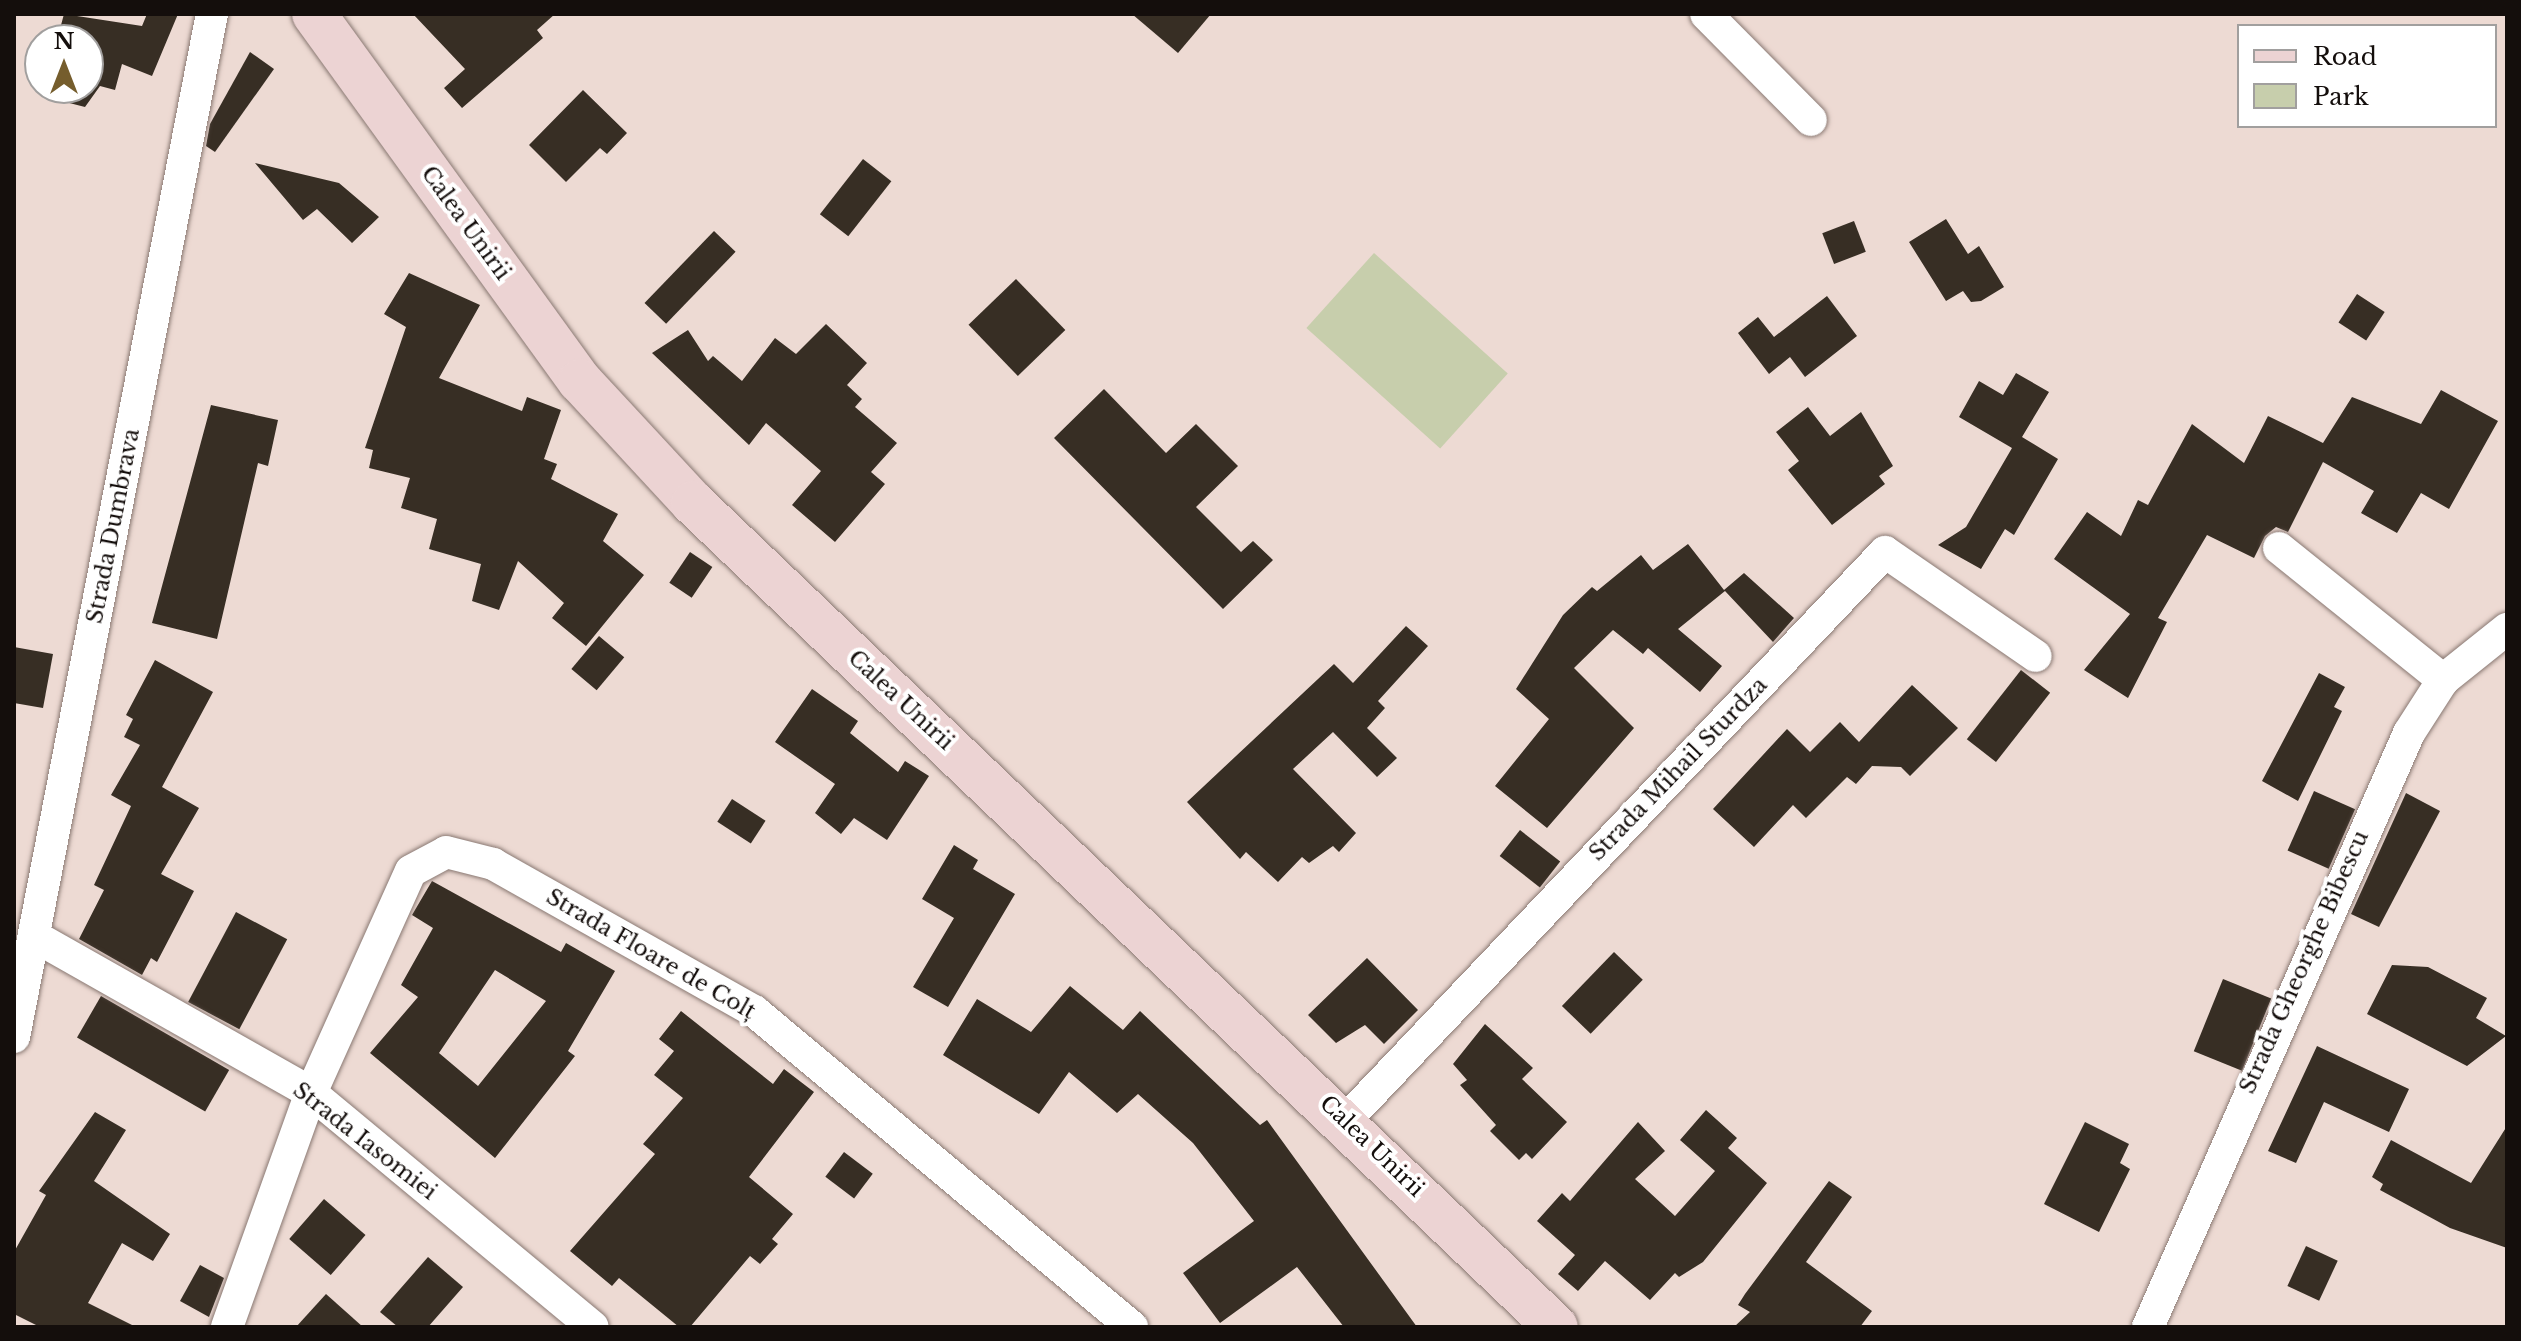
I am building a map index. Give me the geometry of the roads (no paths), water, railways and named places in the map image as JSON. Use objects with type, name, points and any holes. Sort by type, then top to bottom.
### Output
[{"type":"main road","name":"Calea Unirii","points":[[314,14],[580,381],[693,503],[1346,1120],[1556,1327]]},
{"type":"street","name":"Strada Dumbrava","points":[[14,1037],[212,14]]},
{"type":"street","points":[[1706,14],[1811,120]]},
{"type":"street","points":[[2279,548],[2443,680]]},
{"type":"street","name":"Strada Mihail Sturdza","points":[[1346,1120],[1885,552],[2036,656]]},
{"type":"street","name":"Strada Gheorghe Bibescu","points":[[2148,1327],[2366,822],[2443,680],[2507,629]]},
{"type":"street","name":"Strada Floare de Colț","points":[[227,1327],[311,1093],[411,871],[429,857],[463,852],[754,1011],[1132,1327]]},
{"type":"street","name":"Strada Iasomiei","points":[[34,936],[311,1093],[593,1327]]}]
